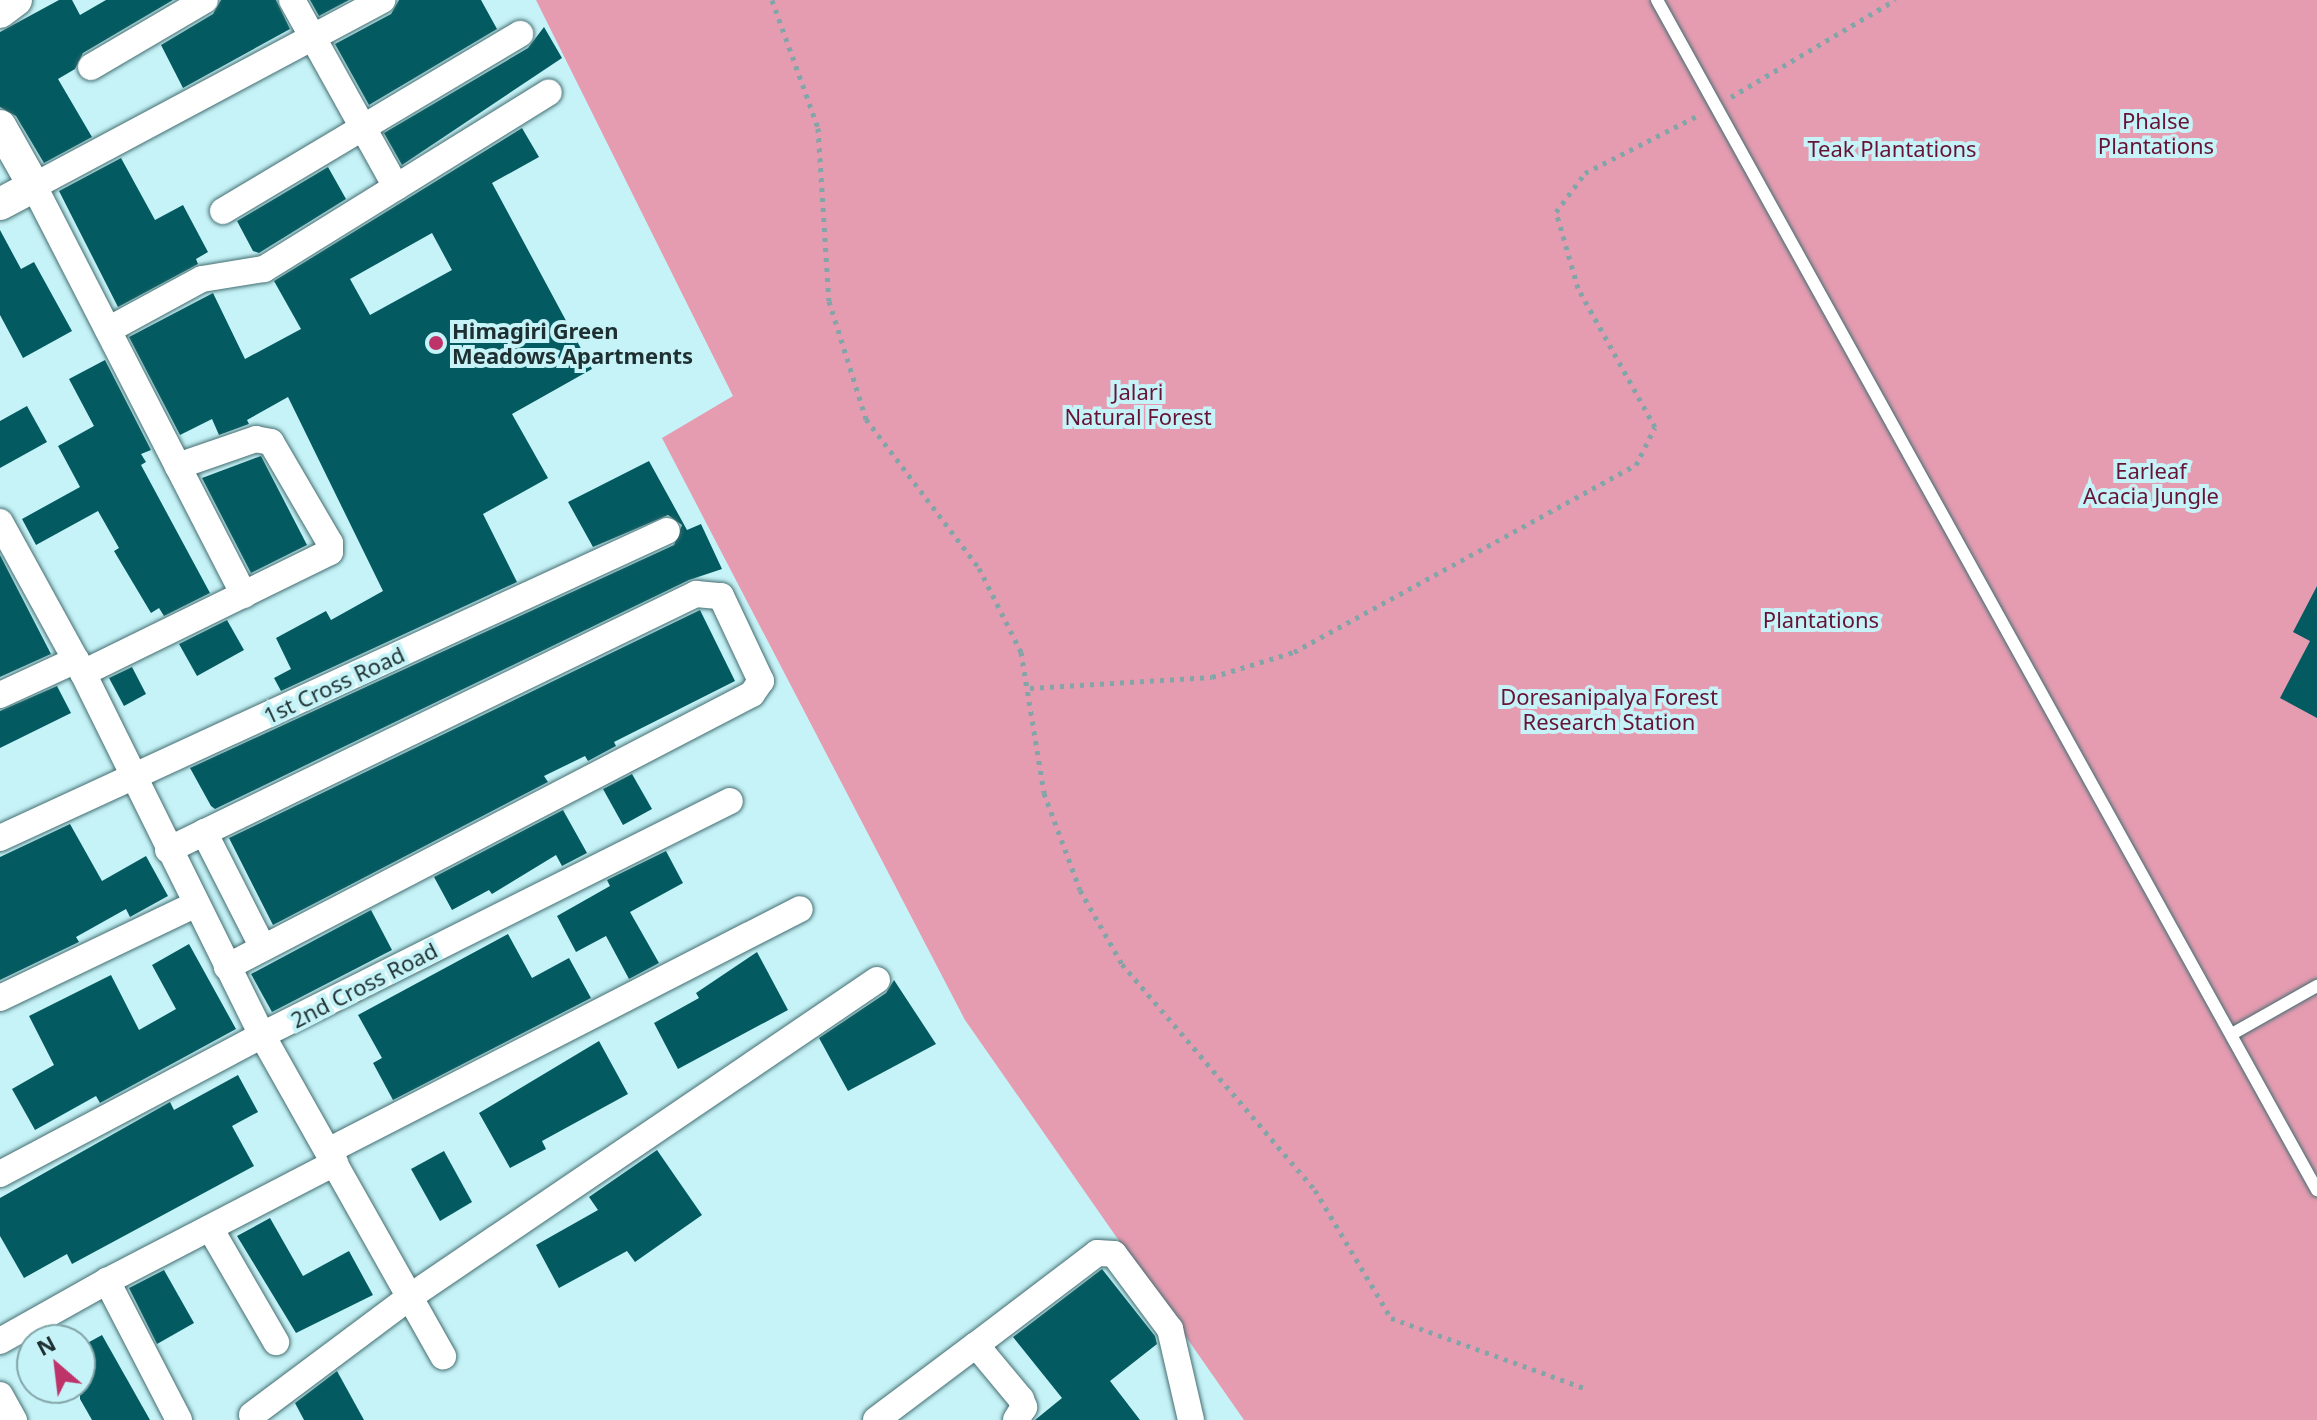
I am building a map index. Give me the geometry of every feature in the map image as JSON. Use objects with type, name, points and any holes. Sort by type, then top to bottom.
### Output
[{"type":"street","points":[[0,12],[16,0]]},
{"type":"street","points":[[91,67],[205,0]]},
{"type":"street","points":[[292,0],[396,187]]},
{"type":"street","points":[[0,204],[383,0]]},
{"type":"street","points":[[223,211],[520,34]]},
{"type":"street","points":[[108,330],[202,279],[264,269],[549,92]]},
{"type":"street","points":[[0,126],[34,186],[244,595]]},
{"type":"street","points":[[0,695],[80,666],[244,595],[316,563],[330,552],[330,543],[271,442],[256,439],[178,466]]},
{"type":"street","points":[[0,522],[6,549],[80,666],[131,779],[262,1035],[443,1356]]},
{"type":"street","name":"1st Cross Road","points":[[0,838],[667,531]]},
{"type":"street","points":[[168,850],[696,594],[721,596],[761,681],[752,694],[227,967]]},
{"type":"street","name":"2nd Cross Road","points":[[0,1174],[262,1035],[730,801]]},
{"type":"street","points":[[204,832],[263,948]]},
{"type":"street","points":[[0,998],[196,904]]},
{"type":"street","points":[[0,1341],[210,1228],[331,1157],[800,909]]},
{"type":"street","points":[[252,1415],[411,1296],[877,980]]},
{"type":"street","points":[[210,1228],[276,1342]]},
{"type":"street","points":[[876,1420],[1097,1253],[1114,1254],[1170,1329],[1191,1420]]},
{"type":"street","points":[[107,1281],[179,1420]]},
{"type":"street","points":[[976,1345],[1021,1399],[1024,1407],[1016,1420]]},
{"type":"street","points":[[0,1395],[14,1420]]},
{"type":"lane","points":[[1657,0],[1719,104],[2317,1190]]},
{"type":"lane","points":[[2232,1034],[2317,986]]},
{"type":"path","points":[[772,0],[818,128],[829,301],[866,419],[979,568],[1021,652],[1030,688],[1044,793],[1080,890],[1115,952],[1315,1190],[1391,1318],[1584,1388]]},
{"type":"path","points":[[1030,688],[1212,677],[1294,652],[1636,465],[1655,427],[1578,288],[1556,212],[1585,173],[1719,104],[1895,0]]},
{"type":"green space","name":"Doresanipalya Forest Research Station","points":[[536,0],[2317,0],[2317,1420],[1244,1420],[965,1020],[662,438],[733,396]]},
{"type":"building","points":[[59,0],[72,0],[80,15],[106,0],[173,0],[83,53],[75,69],[58,79],[92,137],[44,163],[16,116],[0,107],[0,32]]},
{"type":"building","points":[[221,0],[276,0],[290,29],[183,88],[161,45],[213,14]]},
{"type":"building","points":[[310,0],[349,0],[319,16]]},
{"type":"building","points":[[399,0],[481,0],[497,29],[369,105],[335,44],[391,14]]},
{"type":"building","points":[[544,27],[562,58],[402,165],[384,133],[528,48]]},
{"type":"building","points":[[522,128],[539,157],[492,183],[592,369],[512,414],[548,478],[483,514],[517,582],[281,691],[274,678],[291,669],[276,638],[326,611],[331,620],[383,591],[288,397],[247,420],[249,424],[219,435],[212,419],[180,435],[129,337],[213,293],[245,359],[301,329],[274,281]],"holes":[[[432,233],[452,270],[370,315],[350,279]]]},
{"type":"building","points":[[121,158],[155,220],[183,205],[208,252],[196,259],[198,264],[118,307],[59,191]]},
{"type":"building","points":[[328,167],[346,199],[259,253],[253,251],[237,221]]},
{"type":"building","points":[[0,230],[21,269],[34,262],[72,331],[23,358],[0,315]]},
{"type":"building","points":[[105,360],[151,450],[141,454],[146,462],[141,465],[210,593],[164,616],[159,608],[151,613],[114,551],[119,548],[98,511],[36,545],[22,519],[80,487],[58,446],[94,426],[69,379]]},
{"type":"building","points":[[27,406],[47,442],[0,468],[0,421]]},
{"type":"building","points":[[261,456],[307,545],[251,573],[202,478]]},
{"type":"building","points":[[649,461],[687,530],[701,524],[722,569],[689,580],[215,809],[211,806],[190,768],[674,545],[682,525],[668,515],[593,547],[568,502]]},
{"type":"building","points":[[0,555],[51,654],[0,677]]},
{"type":"building","points":[[2317,586],[2317,718],[2280,698],[2310,641],[2293,632]]},
{"type":"building","points":[[700,610],[735,681],[614,742],[616,746],[588,761],[585,756],[544,776],[548,782],[273,925],[229,838]]},
{"type":"building","points":[[227,620],[244,650],[197,676],[179,644]]},
{"type":"building","points":[[132,667],[146,694],[124,706],[109,678]]},
{"type":"building","points":[[57,686],[71,713],[0,748],[0,711]]},
{"type":"building","points":[[632,774],[652,809],[623,825],[603,789]]},
{"type":"building","points":[[563,810],[587,853],[562,866],[556,855],[492,894],[489,890],[452,910],[434,877]]},
{"type":"building","points":[[70,824],[102,881],[146,856],[168,896],[130,917],[126,909],[76,937],[79,942],[0,980],[0,857]]},
{"type":"building","points":[[666,851],[683,883],[630,912],[659,963],[629,979],[606,936],[576,952],[557,916],[610,886],[607,880]]},
{"type":"building","points":[[371,910],[392,950],[272,1012],[251,974]]},
{"type":"building","points":[[508,934],[532,978],[569,958],[591,998],[393,1100],[373,1063],[382,1058],[358,1015]]},
{"type":"building","points":[[189,944],[236,1029],[100,1103],[96,1096],[35,1130],[12,1089],[54,1065],[29,1016],[111,975],[139,1030],[176,1009],[152,965]]},
{"type":"building","points":[[757,952],[788,1010],[678,1069],[654,1023],[699,998],[696,993]]},
{"type":"building","points":[[894,980],[936,1044],[848,1091],[819,1038],[886,993]]},
{"type":"building","points":[[599,1041],[628,1094],[542,1141],[546,1149],[510,1168],[479,1113]]},
{"type":"building","points":[[238,1075],[258,1112],[232,1126],[254,1166],[72,1264],[67,1254],[24,1278],[0,1236],[0,1198],[170,1102],[174,1110]]},
{"type":"building","points":[[657,1150],[702,1215],[635,1262],[627,1251],[559,1288],[536,1245],[598,1210],[589,1197]]},
{"type":"building","points":[[444,1151],[472,1202],[440,1221],[411,1169]]},
{"type":"building","points":[[270,1218],[303,1276],[349,1251],[373,1295],[296,1333],[237,1236]]},
{"type":"building","points":[[1102,1269],[1155,1336],[1157,1344],[1110,1381],[1140,1420],[1035,1420],[1062,1398],[1013,1337]]},
{"type":"building","points":[[164,1270],[194,1323],[157,1344],[129,1288]]},
{"type":"building","points":[[102,1335],[150,1420],[92,1420],[83,1404],[96,1404],[96,1338]]},
{"type":"building","points":[[337,1371],[364,1420],[304,1420],[295,1403]]},
{"type":"place","name":"Himagiri Green Meadows Apartments","points":[[436,343]]},
{"type":"park label","name":"Phalse Plantations","points":[[2156,132]]},
{"type":"park label","name":"Teak Plantations","points":[[1892,149]]},
{"type":"park label","name":"Jalari Natural Forest","points":[[1138,404]]},
{"type":"park label","name":"Earleaf Acacia Jungle","points":[[2151,482]]},
{"type":"park label","name":"Plantations","points":[[1821,620]]}]
